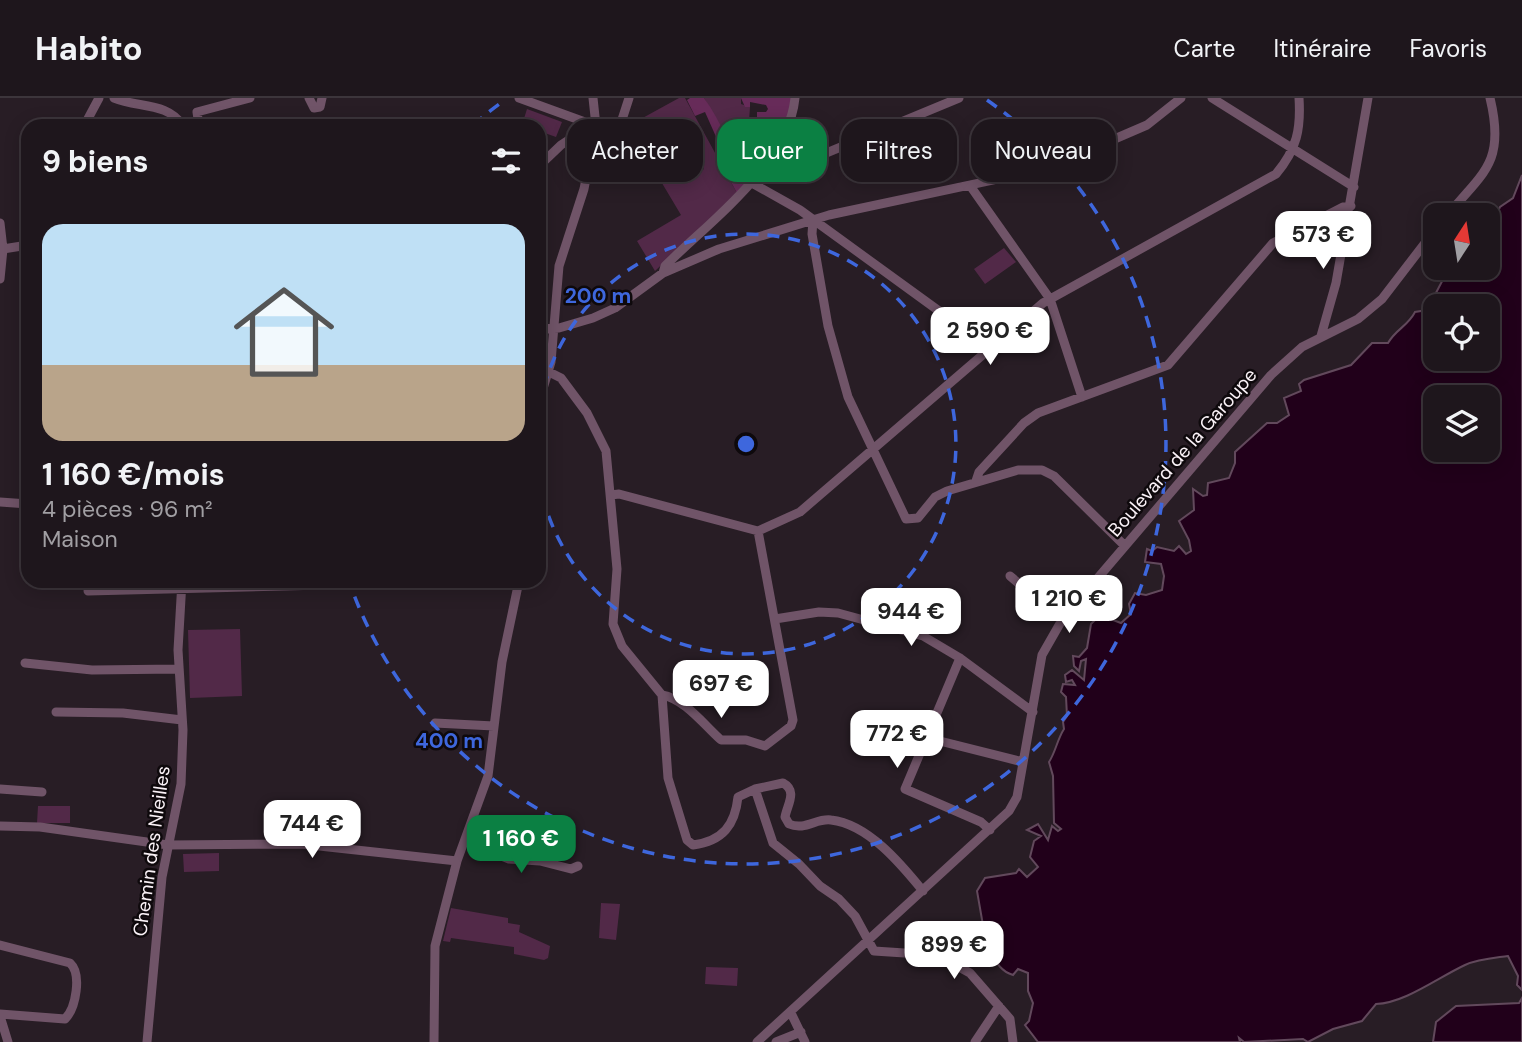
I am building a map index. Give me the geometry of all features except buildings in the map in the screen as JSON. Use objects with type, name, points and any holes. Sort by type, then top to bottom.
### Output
[{"type":"street","points":[[88,119],[99,98]]},
{"type":"street","points":[[114,98],[130,105],[165,109],[179,119]]},
{"type":"street","points":[[198,119],[197,112],[250,98]]},
{"type":"street","points":[[309,98],[314,108],[320,107],[322,98]]},
{"type":"street","points":[[519,98],[569,119]]},
{"type":"street","points":[[593,98],[596,119]]},
{"type":"street","points":[[622,119],[629,98]]},
{"type":"street","points":[[663,273],[665,266],[752,183],[790,126],[795,98]]},
{"type":"street","points":[[752,183],[959,98]]},
{"type":"street","points":[[546,329],[593,318],[615,308],[663,273],[719,249],[813,220],[1045,169],[1147,125],[1181,98]]},
{"type":"street","points":[[1212,98],[1354,187]]},
{"type":"street","points":[[611,495],[758,531],[800,512],[1049,299],[1276,174],[1293,150],[1298,137],[1299,98]]},
{"type":"street","points":[[1321,336],[1336,283],[1368,98]]},
{"type":"street","points":[[1457,203],[1493,158],[1496,123],[1490,98]]},
{"type":"street","points":[[546,160],[567,143]]},
{"type":"street","points":[[546,383],[550,372],[559,266],[585,182]]},
{"type":"street","points":[[752,183],[813,220],[990,348]]},
{"type":"street","points":[[971,187],[1049,299],[1082,397]]},
{"type":"street","points":[[976,481],[979,472],[1024,423],[1049,408],[1156,373],[1168,365],[1278,238],[1343,206],[1351,206]]},
{"type":"street","points":[[813,220],[812,234],[828,326],[849,397],[874,446],[900,513],[906,519],[918,519],[935,498],[976,481],[1018,470],[1042,470],[1054,476],[1125,546]]},
{"type":"street","points":[[0,223],[3,249],[0,279]]},
{"type":"street","name":"Boulevard de la Garoupe","points":[[757,1042],[990,830],[1017,797],[1042,655],[1062,620],[1271,375],[1303,347],[1358,319],[1382,299],[1423,244]]},
{"type":"street","points":[[3,249],[21,246]]},
{"type":"street","points":[[550,372],[561,378],[600,434],[606,451],[617,569],[615,632],[622,646],[663,695],[668,778],[687,840],[693,845],[702,844],[726,832],[736,817],[738,797],[742,792],[783,783],[789,786],[790,800],[785,817],[789,824],[803,827],[826,819],[835,820],[878,841],[923,891]]},
{"type":"street","points":[[3,503],[21,504]]},
{"type":"street","points":[[663,695],[671,696],[721,740],[746,740],[765,746],[791,726],[793,720],[758,531]]},
{"type":"street","points":[[1010,576],[1062,620]]},
{"type":"street","points":[[88,591],[135,588]]},
{"type":"street","name":"Chemin des Nieilles","points":[[147,1042],[162,877],[181,785],[182,720],[178,669],[182,588]]},
{"type":"street","points":[[434,1042],[434,953],[457,861],[488,776],[502,662],[518,588]]},
{"type":"street","points":[[775,619],[819,612],[838,613],[923,636],[960,658],[1033,712]]},
{"type":"street","points":[[960,658],[905,789],[981,821],[990,830]]},
{"type":"street","points":[[25,663],[92,670],[178,669]]},
{"type":"street","points":[[56,712],[123,713],[182,720]]},
{"type":"street","points":[[435,723],[495,726]]},
{"type":"street","points":[[900,731],[1023,762]]},
{"type":"street","points":[[0,789],[42,792]]},
{"type":"street","points":[[755,789],[773,843],[839,899],[855,916],[877,953],[920,954],[948,961],[970,973],[1011,1021],[1013,1042]]},
{"type":"street","points":[[0,826],[40,827],[106,839],[168,845],[301,844],[457,861]]},
{"type":"street","points":[[465,841],[509,859],[540,861],[571,869],[579,866]]},
{"type":"street","points":[[0,945],[70,962],[76,974],[71,1013],[65,1019],[0,1015],[8,1042]]},
{"type":"street","points":[[975,1042],[999,1006]]},
{"type":"street","points":[[791,1013],[805,1042]]},
{"type":"street","points":[[776,1042],[801,1032]]},
{"type":"shaded area","points":[[679,98],[685,98],[696,119],[641,119]]},
{"type":"shaded area","points":[[704,98],[741,98],[741,104],[750,107],[749,119],[717,119],[717,121]]},
{"type":"shaded area","points":[[704,98],[717,119],[717,139],[705,112],[695,116],[687,100]]},
{"type":"shaded area","points":[[741,98],[795,98],[789,119],[757,119],[757,112],[766,112],[768,109],[766,105],[750,102],[750,107],[745,107]]},
{"type":"shaded area","points":[[527,109],[562,122],[556,137],[546,133],[546,119],[524,119]]},
{"type":"shaded area","points":[[703,131],[717,156],[717,182],[731,182],[737,193],[655,271],[637,241],[681,215],[661,182],[703,182]]},
{"type":"shaded area","points":[[1522,175],[1522,990],[1517,985],[1518,976],[1508,956],[1465,965],[1410,995],[1376,1004],[1362,1021],[1333,1029],[1308,1042],[1303,1039],[1244,1042],[1239,1038],[1240,1042],[1038,1042],[1025,1025],[1029,1021],[1033,1003],[1028,991],[1028,973],[1018,969],[1013,975],[997,963],[994,952],[1000,947],[996,938],[984,931],[977,891],[985,878],[1016,873],[1019,869],[1027,877],[1038,867],[1030,857],[1034,841],[1041,836],[1027,830],[1038,824],[1048,840],[1052,826],[1058,831],[1061,829],[1054,823],[1053,776],[1049,762],[1067,716],[1066,697],[1061,692],[1063,684],[1075,685],[1072,680],[1066,682],[1065,675],[1072,670],[1084,680],[1086,659],[1081,661],[1079,671],[1074,666],[1073,656],[1079,657],[1087,648],[1091,624],[1100,615],[1121,623],[1131,614],[1129,604],[1135,593],[1146,595],[1162,590],[1164,576],[1161,564],[1145,562],[1147,549],[1152,551],[1157,547],[1174,551],[1179,546],[1186,554],[1191,551],[1189,540],[1179,521],[1194,510],[1193,489],[1203,496],[1207,495],[1208,483],[1229,478],[1235,463],[1235,452],[1267,423],[1277,423],[1289,415],[1284,398],[1301,391],[1299,384],[1304,380],[1351,365],[1372,343],[1388,343],[1415,312],[1423,311],[1423,371],[1500,371],[1500,294],[1435,294],[1443,280],[1500,280],[1500,207],[1513,198]]},
{"type":"shaded area","points":[[731,182],[753,182],[752,183],[737,193]]},
{"type":"shaded area","points":[[1004,248],[1016,262],[985,284],[974,269]]},
{"type":"shaded area","points":[[240,629],[242,696],[190,698],[188,630]]},
{"type":"shaded area","points":[[38,806],[70,806],[70,823],[37,823]]},
{"type":"shaded area","points":[[219,853],[219,871],[184,872],[183,854]]},
{"type":"shaded area","points":[[601,903],[620,904],[616,940],[599,938]]},
{"type":"shaded area","points":[[451,908],[508,918],[508,923],[520,925],[519,932],[550,946],[548,958],[544,960],[514,954],[514,947],[451,938],[450,942],[443,941]]},
{"type":"shaded area","points":[[706,967],[738,968],[737,986],[705,984]]},
{"type":"shaded area","points":[[1522,998],[1522,1042],[1433,1042],[1436,1022],[1456,1006],[1519,1003]]}]
